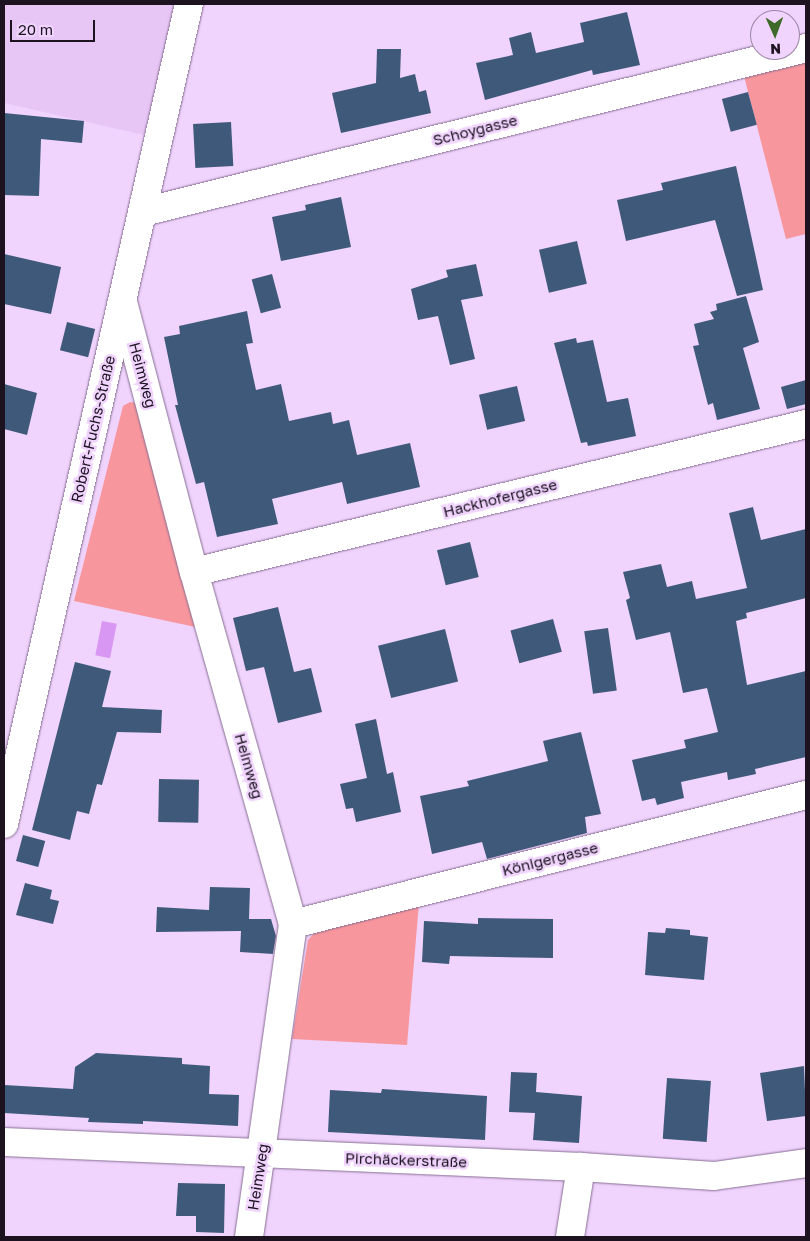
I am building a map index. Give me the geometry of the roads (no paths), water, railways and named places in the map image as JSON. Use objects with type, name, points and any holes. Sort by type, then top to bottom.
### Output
[{"type":"street","name":"Robert-Fuchs-Straße","points":[[4,824],[189,4]]},
{"type":"street","name":"Schoygasse","points":[[143,212],[806,48]]},
{"type":"street","name":"Heimweg","points":[[123,302],[194,572],[293,924],[262,1155],[248,1237]]},
{"type":"street","name":"Hackhofergasse","points":[[194,572],[806,424]]},
{"type":"street","name":"Königergasse","points":[[293,924],[806,795]]},
{"type":"street","name":"Pirchäckerstraße","points":[[4,1142],[262,1155],[581,1167],[714,1176],[806,1163]]},
{"type":"street","points":[[570,1237],[581,1167]]}]
